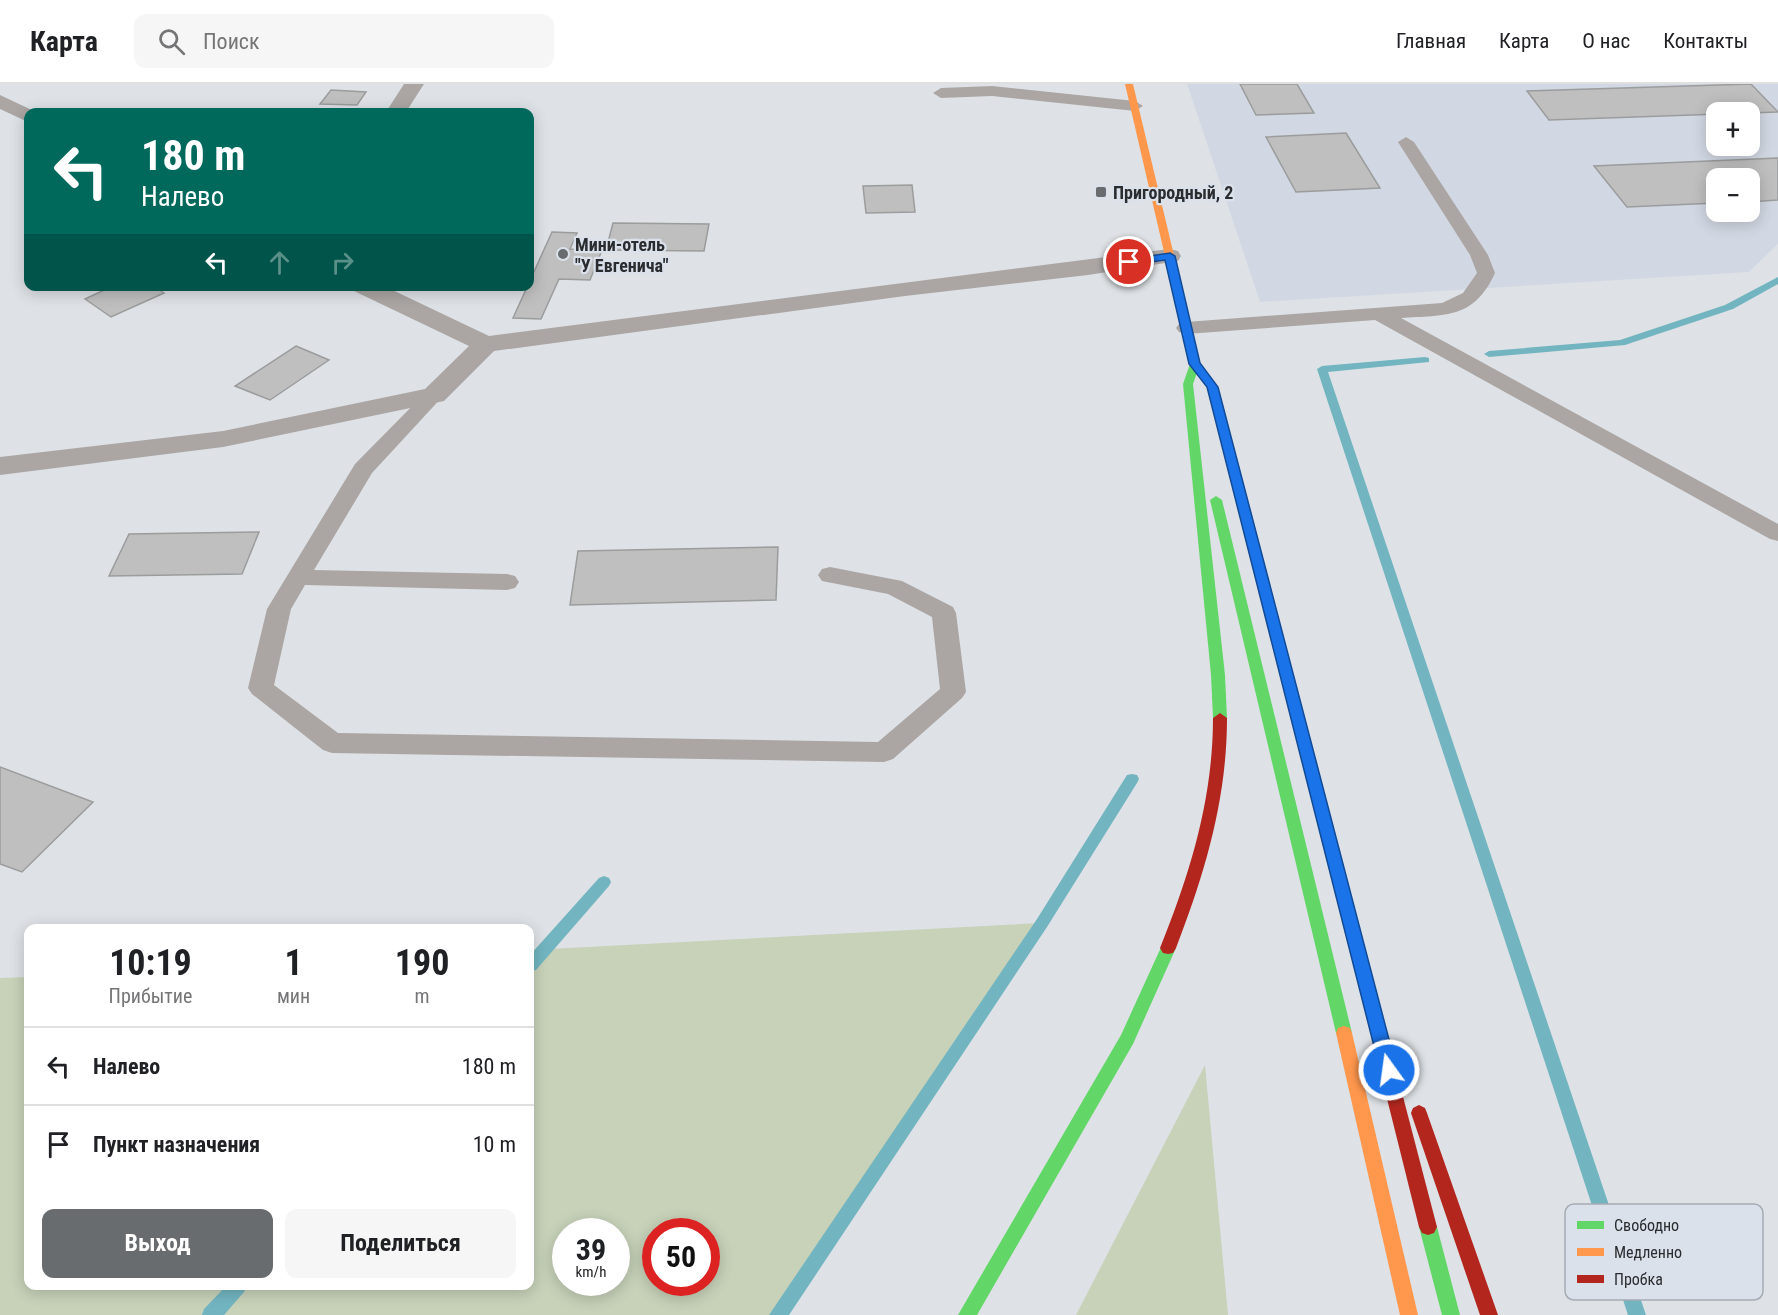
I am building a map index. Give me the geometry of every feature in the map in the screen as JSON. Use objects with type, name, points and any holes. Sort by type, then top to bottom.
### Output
[{"type":"main road","points":[[1130,84],[1194,364],[1213,387],[1451,1315]]},
{"type":"main road","points":[[966,1315],[1127,1039],[1169,945],[1202,854],[1222,748],[1218,675],[1188,384],[1194,364]]},
{"type":"main road","points":[[1188,384],[1312,892],[1409,1315]]},
{"type":"main road","points":[[1343,892],[1397,1048]]},
{"type":"main road","points":[[1416,1103],[1489,1315]]},
{"type":"street","points":[[399,108],[414,84]]},
{"type":"street","points":[[0,101],[24,114]]},
{"type":"street","points":[[374,291],[486,344],[1170,256]]},
{"type":"street","points":[[0,466],[223,439],[434,395],[486,344]]},
{"type":"lane","points":[[942,93],[1004,88],[1135,106]]},
{"type":"lane","points":[[1186,328],[1444,309],[1462,304],[1477,292],[1486,273],[1479,255],[1406,142]]},
{"type":"lane","points":[[1379,314],[1778,534]]},
{"type":"lane","points":[[434,395],[363,469],[279,609],[261,688],[332,743],[884,752],[953,692],[944,613],[894,588],[830,575]]},
{"type":"lane","points":[[299,577],[507,582]]},
{"type":"shaded area","points":[[1187,84],[1778,84],[1778,244],[1749,272],[1260,302]]},
{"type":"green space","points":[[1042,923],[778,1315],[0,1315],[0,978],[24,977],[24,1290],[534,1290],[534,950]]},
{"type":"green space","points":[[1205,1065],[1228,1315],[1076,1315]]},
{"type":"building","points":[[1240,84],[1297,84],[1314,113],[1256,115]]},
{"type":"building","points":[[1751,84],[1778,112],[1760,113],[1760,102],[1706,102],[1706,115],[1549,120],[1527,91]]},
{"type":"building","points":[[331,90],[366,92],[357,105],[320,104]]},
{"type":"building","points":[[1346,133],[1380,188],[1296,192],[1266,137]]},
{"type":"building","points":[[1778,158],[1778,200],[1760,201],[1760,168],[1706,168],[1706,203],[1627,207],[1594,166]]},
{"type":"building","points":[[912,185],[915,212],[866,213],[863,186]]},
{"type":"building","points":[[613,223],[709,224],[704,251],[606,250]]},
{"type":"building","points":[[552,232],[577,233],[570,249],[602,250],[590,280],[559,279],[541,319],[513,318],[525,291],[534,291],[534,272]]},
{"type":"building","points":[[102,291],[161,291],[164,293],[111,317],[85,299]]},
{"type":"building","points":[[296,346],[329,360],[270,400],[235,386]]},
{"type":"building","points":[[259,532],[242,574],[109,576],[129,534]]},
{"type":"building","points":[[778,547],[776,600],[570,605],[578,551]]},
{"type":"building","points":[[0,767],[93,802],[22,872],[0,864]]},
{"type":"waterway","points":[[1489,354],[1621,343],[1729,307],[1778,280]]},
{"type":"waterway","points":[[1425,360],[1322,369],[1600,1204]]},
{"type":"waterway","points":[[778,1315],[1042,923],[1132,779]]},
{"type":"waterway","points":[[534,961],[604,882]]},
{"type":"waterway","points":[[211,1315],[234,1290]]},
{"type":"waterway","points":[[1632,1300],[1637,1315]]},
{"type":"traffic: fast","points":[[1195,364],[1188,384],[1218,675],[1220,718]]},
{"type":"traffic: fast","points":[[1216,500],[1344,1033]]},
{"type":"traffic: fast","points":[[1258,562],[1340,882]]},
{"type":"traffic: fast","points":[[967,1315],[1127,1039],[1168,948]]},
{"type":"traffic: fast","points":[[1428,1227],[1451,1315]]},
{"type":"traffic: slow","points":[[1129,84],[1195,364],[1213,387],[1258,562]]},
{"type":"traffic: slow","points":[[1344,1033],[1409,1315]]},
{"type":"traffic: jam","points":[[1168,948],[1198,865],[1213,805],[1218,776],[1220,718]]},
{"type":"traffic: jam","points":[[1340,882],[1428,1227]]},
{"type":"traffic: jam","points":[[1419,1113],[1489,1315]]},
{"type":"place","name":"Пригородный, 2","points":[[1101,192]]},
{"type":"place","name":"Мини-отель \"У Евгенича\"","points":[[563,254]]},
{"type":"route","points":[[1129,262],[1170,256],[1194,364],[1213,387],[1389,1070]]}]
